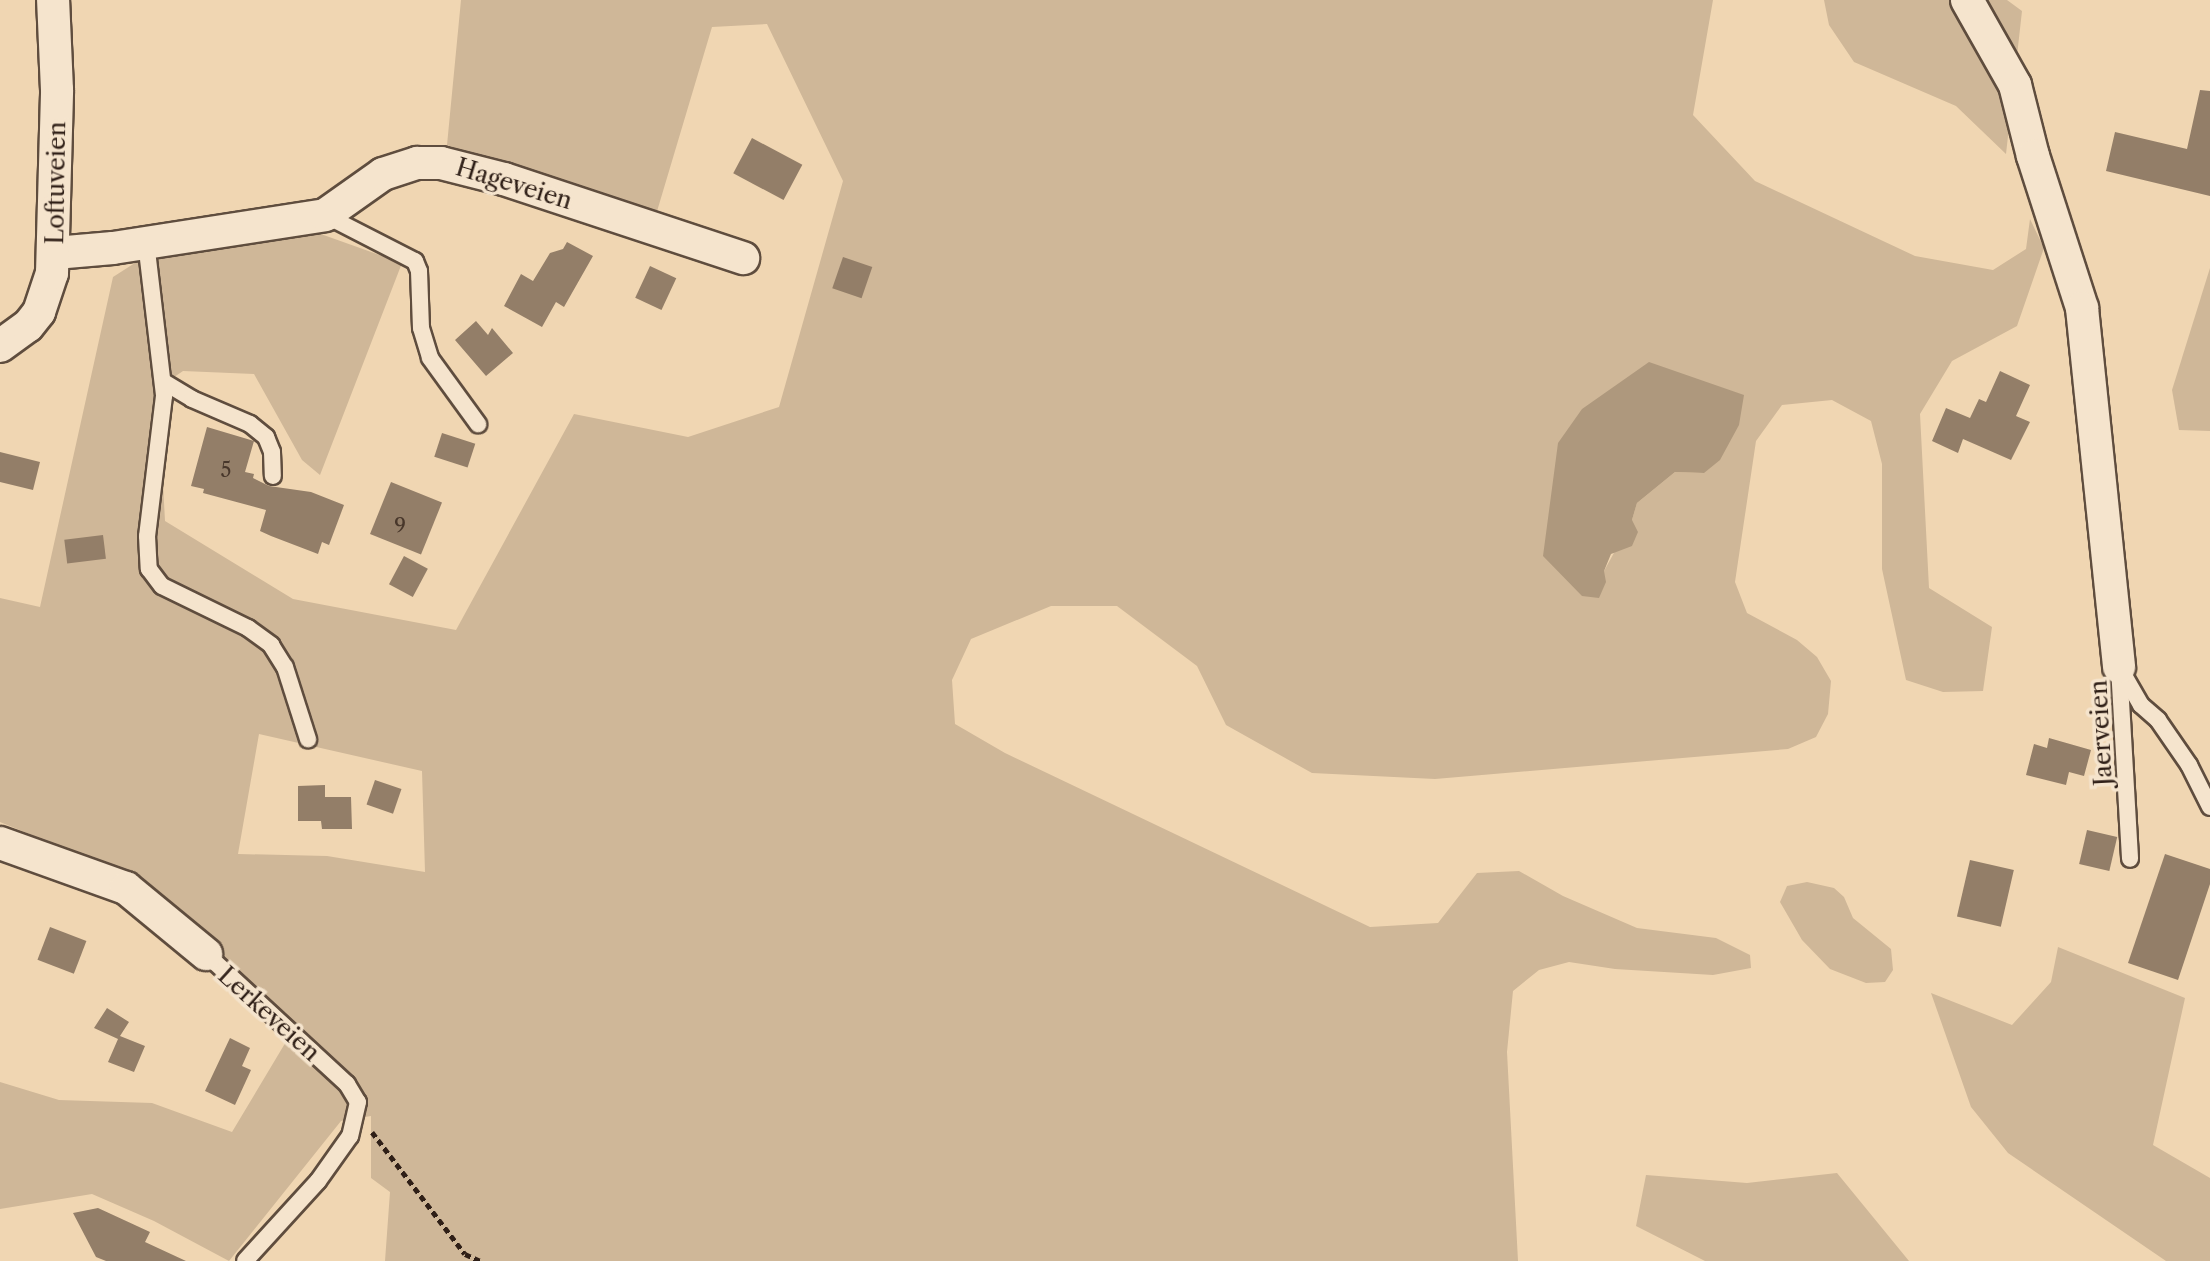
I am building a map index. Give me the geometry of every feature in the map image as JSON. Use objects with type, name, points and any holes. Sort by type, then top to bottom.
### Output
[{"type":"street","name":"Loftuveien","points":[[0,346],[28,326],[39,312],[48,289],[55,253],[57,90],[53,0]]},
{"type":"street","points":[[1967,0],[2015,85],[2037,169],[2082,308],[2119,667]]},
{"type":"street","name":"Hageveien","points":[[55,253],[325,215],[383,174],[417,163],[441,163],[504,179],[743,258]]},
{"type":"street","name":"Lerkeveien","points":[[0,843],[126,888],[206,954]]},
{"type":"lane","points":[[325,215],[415,261],[419,271],[421,328],[430,358],[478,424]]},
{"type":"lane","points":[[146,242],[164,382],[147,536],[149,569],[162,586],[248,628],[271,645],[285,667],[308,739]]},
{"type":"lane","points":[[164,382],[192,399],[250,424],[266,437],[272,452],[273,476]]},
{"type":"lane","name":"Jaerveien","points":[[2119,667],[2141,705],[2158,720],[2189,765],[2210,807]]},
{"type":"lane","name":"Jaerveien","points":[[2119,667],[2130,859]]},
{"type":"lane","name":"Lerkeveien","points":[[206,954],[347,1084],[358,1102],[358,1114]]},
{"type":"lane","points":[[245,1261],[318,1181],[350,1136],[358,1114]]},
{"type":"path","points":[[358,1114],[465,1254],[481,1261]]},
{"type":"shaded area","points":[[461,0],[1713,0],[1693,115],[1755,181],[1915,256],[1993,270],[2026,249],[2030,219],[2044,248],[2017,326],[1952,361],[1920,414],[1929,588],[1992,627],[1983,691],[1943,692],[1906,680],[1882,569],[1882,464],[1871,421],[1832,400],[1782,405],[1756,441],[1735,582],[1747,613],[1797,640],[1817,657],[1831,681],[1828,714],[1816,737],[1788,749],[1435,779],[1312,773],[1226,725],[1197,666],[1117,606],[1051,606],[971,639],[952,680],[955,724],[1005,753],[1370,927],[1438,923],[1477,873],[1519,871],[1563,896],[1637,928],[1716,938],[1750,955],[1751,968],[1713,975],[1615,969],[1569,962],[1539,970],[1513,991],[1507,1052],[1518,1261],[385,1261],[390,1192],[371,1178],[371,1116],[341,1121],[229,1261],[154,1221],[92,1194],[0,1209],[0,1082],[59,1100],[152,1103],[232,1132],[296,1025],[132,876],[0,822],[0,598],[40,607],[113,277],[138,261],[304,228],[402,263],[320,475],[302,460],[254,374],[183,371],[158,388],[165,521],[293,599],[456,630],[574,414],[688,437],[779,407],[843,181],[767,24],[712,27],[655,218],[447,145]],"holes":[[[1582,409],[1704,473],[1675,472],[1637,503],[1632,520],[1604,571]],[[259,734],[422,771],[425,872],[327,856],[238,854]]]},
{"type":"shaded area","points":[[1824,0],[2007,0],[2022,11],[2006,154],[1956,106],[1854,62],[1829,25]]},
{"type":"shaded area","points":[[2210,268],[2210,431],[2179,430],[2172,390]]},
{"type":"shaded area","points":[[1649,362],[1744,395],[1739,425],[1720,460],[1704,473],[1675,472],[1637,503],[1632,520],[1638,532],[1632,546],[1611,554],[1604,571],[1606,582],[1599,598],[1582,596],[1543,556],[1558,443],[1582,409]]},
{"type":"shaded area","points":[[1807,882],[1834,888],[1844,897],[1853,918],[1891,949],[1893,970],[1885,982],[1866,983],[1830,969],[1802,940],[1780,902],[1787,886]]},
{"type":"shaded area","points":[[2058,947],[2185,998],[2153,1145],[2210,1178],[2210,1261],[2166,1261],[2008,1153],[1971,1107],[1931,993],[2012,1025],[2051,982]]},
{"type":"shaded area","points":[[1837,1173],[1909,1261],[1705,1261],[1636,1226],[1646,1175],[1747,1183]]},
{"type":"building","points":[[2200,90],[2210,91],[2210,196],[2106,171],[2115,132],[2187,149]]},
{"type":"building","points":[[752,138],[802,165],[784,200],[733,173]]},
{"type":"building","points":[[567,242],[593,256],[564,307],[556,302],[542,327],[504,306],[521,274],[533,281],[550,253],[563,249]]},
{"type":"building","points":[[843,257],[872,267],[862,298],[832,288]]},
{"type":"building","points":[[650,266],[676,278],[661,310],[635,298]]},
{"type":"building","points":[[476,321],[488,335],[492,328],[513,353],[486,376],[455,340]]},
{"type":"building","points":[[2000,371],[2030,385],[2016,416],[2030,422],[2011,460],[1963,439],[1958,453],[1932,441],[1946,408],[1970,418],[1979,399],[1986,402]]},
{"type":"building","points":[[207,427],[254,441],[245,472],[254,474],[253,478],[269,486],[311,492],[344,505],[329,545],[322,542],[318,554],[271,536],[260,531],[266,510],[203,493],[204,489],[191,486]]},
{"type":"building","points":[[442,433],[475,444],[468,468],[434,457]]},
{"type":"building","points":[[0,452],[40,462],[33,490],[0,482]]},
{"type":"building","points":[[391,482],[442,503],[421,555],[370,534]]},
{"type":"building","points":[[103,535],[106,559],[67,564],[64,540]]},
{"type":"building","points":[[404,556],[428,569],[413,597],[389,584]]},
{"type":"building","points":[[2049,738],[2091,750],[2084,776],[2069,772],[2066,785],[2026,775],[2034,744],[2047,748]]},
{"type":"building","points":[[375,780],[401,789],[393,814],[367,805]]},
{"type":"building","points":[[325,785],[325,797],[351,797],[352,829],[322,829],[321,821],[298,821],[298,786]]},
{"type":"building","points":[[2087,830],[2117,837],[2109,871],[2079,864]]},
{"type":"building","points":[[2165,854],[2210,869],[2210,884],[2178,980],[2128,963]]},
{"type":"building","points":[[1970,860],[2014,870],[2001,927],[1957,917]]},
{"type":"building","points":[[50,927],[86,941],[74,974],[37,960]]},
{"type":"building","points":[[107,1008],[129,1022],[120,1036],[145,1046],[134,1072],[108,1062],[118,1039],[94,1028]]},
{"type":"building","points":[[230,1038],[250,1048],[242,1066],[251,1070],[235,1105],[205,1091]]},
{"type":"building","points":[[98,1208],[150,1232],[145,1242],[186,1261],[106,1261],[96,1257],[73,1213]]}]
